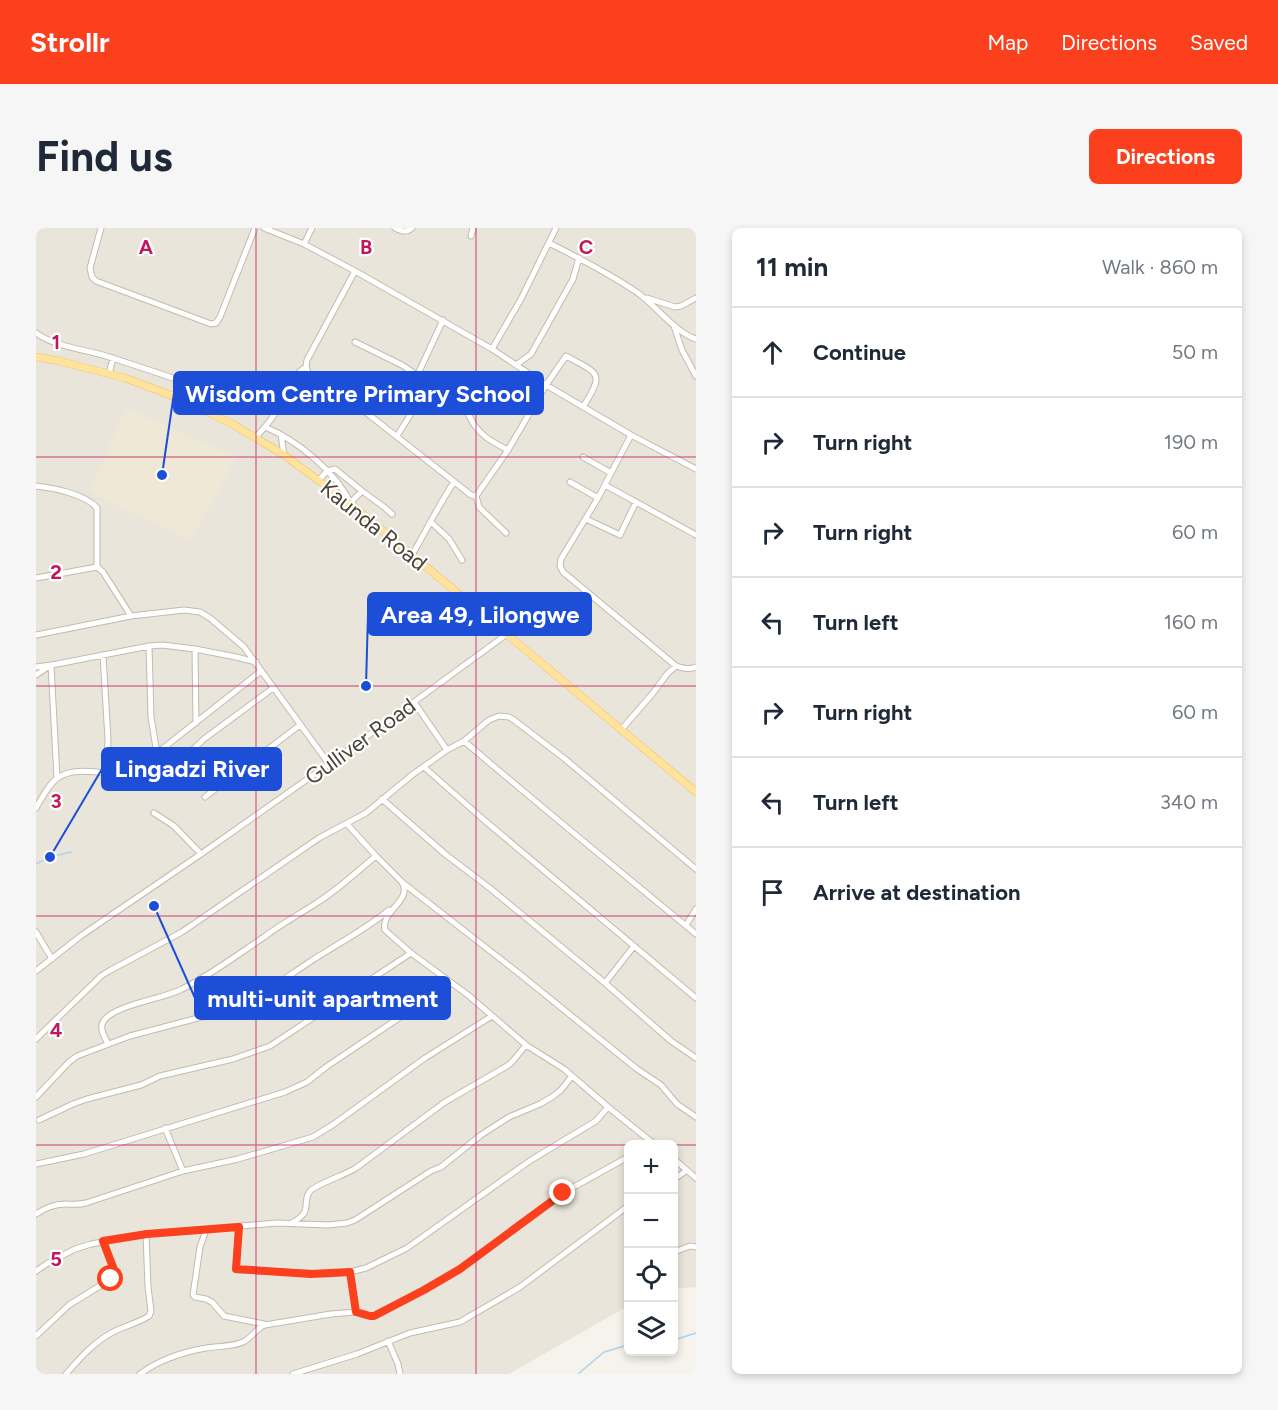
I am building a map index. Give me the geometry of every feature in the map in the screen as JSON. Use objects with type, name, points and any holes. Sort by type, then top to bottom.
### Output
[{"type":"main road","name":"Kaunda Road","points":[[36,357],[109,374],[181,399],[234,425],[286,456],[351,504],[696,792]]},
{"type":"street","points":[[101,228],[90,268],[92,277],[96,281],[211,324],[216,323],[220,317],[255,228]]},
{"type":"street","points":[[264,228],[304,244],[443,320],[583,407],[696,469]]},
{"type":"street","points":[[304,244],[312,228]]},
{"type":"street","points":[[395,228],[405,231],[412,228]]},
{"type":"street","points":[[471,236],[473,228]]},
{"type":"street","points":[[492,349],[521,299],[556,228]]},
{"type":"street","points":[[549,243],[651,300],[675,307],[696,298]]},
{"type":"street","points":[[516,365],[531,354],[573,279],[579,258]]},
{"type":"street","points":[[355,271],[307,360],[306,368],[313,378],[357,406],[471,495],[476,496]]},
{"type":"street","points":[[640,295],[686,334],[696,339]]},
{"type":"street","points":[[417,376],[443,320]]},
{"type":"street","points":[[674,324],[682,350],[696,376]]},
{"type":"street","points":[[36,333],[55,343],[112,358],[190,384]]},
{"type":"street","points":[[355,342],[402,365],[467,410],[472,422],[486,437],[508,450]]},
{"type":"street","points":[[476,496],[508,450],[566,356],[592,370],[595,375],[596,387],[583,407]]},
{"type":"street","points":[[109,374],[112,358]]},
{"type":"street","points":[[129,380],[135,366]]},
{"type":"street","points":[[256,437],[271,420],[300,371],[306,368]]},
{"type":"street","points":[[397,436],[422,396],[431,386]]},
{"type":"street","points":[[265,427],[318,462],[346,493],[351,504]]},
{"type":"street","points":[[280,435],[286,456],[296,446]]},
{"type":"street","points":[[631,435],[598,498],[561,559],[560,566],[563,572],[676,666],[684,669],[696,667]]},
{"type":"street","points":[[583,458],[611,473]]},
{"type":"street","points":[[319,480],[327,471],[335,470],[392,514]]},
{"type":"street","points":[[412,555],[438,506],[454,482]]},
{"type":"street","points":[[570,482],[598,498]]},
{"type":"street","points":[[605,485],[696,535]]},
{"type":"street","points":[[36,486],[77,495],[94,505],[96,508],[97,567],[103,572],[131,616]]},
{"type":"street","points":[[351,504],[362,491]]},
{"type":"street","points":[[476,496],[479,507],[506,533]]},
{"type":"street","points":[[586,519],[620,535],[636,502]]},
{"type":"street","points":[[431,522],[448,539],[462,560]]},
{"type":"street","points":[[36,578],[97,567]]},
{"type":"street","points":[[36,635],[131,616],[184,610],[200,612],[244,647],[329,764]]},
{"type":"street","name":"Gulliver Road","points":[[36,971],[82,935],[329,764],[507,634]]},
{"type":"street","points":[[36,667],[149,646],[195,649],[255,662]]},
{"type":"street","points":[[149,646],[151,717],[157,754]]},
{"type":"street","points":[[195,649],[196,723]]},
{"type":"street","points":[[103,655],[108,739],[106,772]]},
{"type":"street","points":[[36,675],[51,665]]},
{"type":"street","points":[[51,665],[57,778]]},
{"type":"street","points":[[621,730],[676,666]]},
{"type":"street","points":[[36,808],[57,778],[70,773],[120,774],[130,772],[157,754],[261,671]]},
{"type":"street","points":[[162,787],[184,758],[204,739],[273,688]]},
{"type":"street","points":[[414,702],[447,750]]},
{"type":"street","points":[[36,1039],[101,976],[183,932],[319,838],[366,813],[402,783],[447,750],[464,741],[494,717],[504,716],[514,720],[565,759],[696,869]]},
{"type":"street","points":[[205,798],[300,725]]},
{"type":"street","points":[[464,741],[696,934]]},
{"type":"street","points":[[424,767],[696,999]]},
{"type":"street","points":[[382,799],[445,854],[605,983],[671,1041],[696,1058]]},
{"type":"street","points":[[154,813],[174,826],[201,854]]},
{"type":"street","points":[[347,824],[402,882],[637,1069],[661,1085],[677,1104],[696,1117]]},
{"type":"street","points":[[108,1044],[101,1027],[108,1016],[126,1007],[182,990],[201,979],[318,902],[376,856]]},
{"type":"street","points":[[402,882],[405,893],[386,918],[385,930],[526,1045],[572,1076],[645,1140]]},
{"type":"street","points":[[36,1097],[73,1058],[130,1036],[244,1004],[372,923],[398,903]]},
{"type":"street","points":[[686,925],[696,909]]},
{"type":"street","points":[[36,932],[52,959]]},
{"type":"street","points":[[605,983],[634,946]]},
{"type":"street","points":[[39,1120],[87,1099],[141,1085],[160,1076],[233,1059],[270,1046],[411,953]]},
{"type":"street","points":[[36,1164],[84,1154],[285,1092],[307,1082],[451,982]]},
{"type":"street","points":[[36,1214],[49,1206],[86,1203],[183,1171],[238,1159],[313,1137],[425,1058],[492,1016]]},
{"type":"street","points":[[291,1223],[303,1216],[312,1189],[349,1173],[445,1102],[512,1062],[526,1045]]},
{"type":"street","points":[[36,1271],[75,1249],[103,1241],[147,1234],[277,1223],[328,1225],[347,1223],[441,1167],[481,1135],[509,1117],[552,1097],[572,1076]]},
{"type":"street","points":[[239,1227],[236,1265],[238,1270],[311,1274],[350,1272],[366,1268],[407,1248],[531,1160],[596,1121],[608,1107]]},
{"type":"street","points":[[165,1128],[183,1171]]},
{"type":"street","points":[[140,1374],[159,1362],[203,1348],[242,1343],[266,1325],[331,1314],[356,1312],[374,1316],[447,1277],[563,1193],[624,1159]]},
{"type":"street","points":[[678,1164],[696,1179]]},
{"type":"street","points":[[678,1176],[686,1171]]},
{"type":"street","points":[[293,1374],[334,1362],[410,1333],[466,1319],[520,1287],[624,1209]]},
{"type":"street","points":[[206,1230],[200,1247],[193,1295],[195,1298],[212,1302],[224,1316],[266,1325]]},
{"type":"street","points":[[66,1374],[86,1352],[103,1338],[149,1316],[151,1311],[147,1287],[147,1234]]},
{"type":"street","points":[[36,1336],[69,1305],[111,1279],[114,1271],[103,1241]]},
{"type":"street","points":[[678,1250],[690,1246],[696,1247]]},
{"type":"street","points":[[350,1272],[356,1312]]},
{"type":"street","points":[[388,1341],[400,1374]]},
{"type":"shaded area","points":[[36,228],[696,228],[696,1287],[678,1289],[678,1140],[624,1140],[624,1308],[509,1374],[36,1374]]},
{"type":"shaded area","points":[[126,408],[236,457],[191,542],[90,492]]},
{"type":"waterway","points":[[36,864],[50,857],[71,852]]},
{"type":"waterway","points":[[678,1339],[696,1333]]},
{"type":"waterway","points":[[578,1374],[604,1352],[624,1346]]},
{"type":"place","name":"Wisdom Centre Primary School","points":[[162,475]]},
{"type":"place","name":"Area 49, Lilongwe","points":[[366,686]]},
{"type":"place","name":"Lingadzi River","points":[[50,857]]},
{"type":"place","name":"multi-unit apartment","points":[[154,906]]},
{"type":"route","points":[[111,1279],[114,1271],[103,1241],[147,1234],[239,1227],[236,1269],[311,1274],[350,1272],[356,1312],[374,1316],[460,1269],[563,1193]]}]
